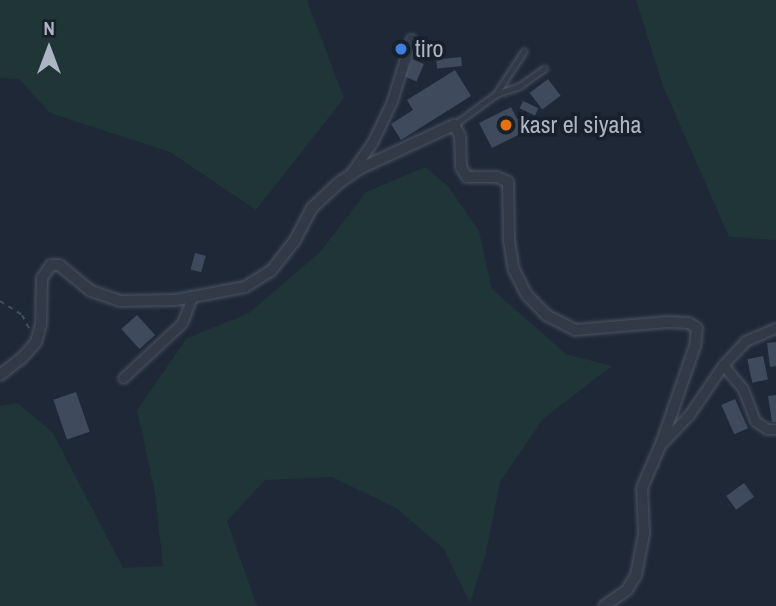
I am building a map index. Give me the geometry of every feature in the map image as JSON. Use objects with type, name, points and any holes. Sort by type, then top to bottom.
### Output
[{"type":"street","points":[[0,375],[23,357],[36,342],[41,325],[42,278],[51,265],[59,265],[91,291],[109,298],[134,301],[192,297],[245,287],[264,277],[288,250],[313,207],[349,176],[372,143],[392,102],[411,40]]},
{"type":"street","points":[[349,176],[454,125],[460,136],[461,167],[467,177],[497,177],[508,182],[509,240],[514,270],[527,295],[546,315],[575,330],[668,322],[689,323],[697,328],[695,346],[661,444],[642,488],[640,499],[644,534],[636,575],[627,590],[604,606]]},
{"type":"street","points":[[124,378],[181,323],[192,297]]},
{"type":"street","points":[[661,444],[701,400],[723,365],[745,341],[776,328]]},
{"type":"street","points":[[723,365],[743,389],[755,421],[768,429],[776,429]]},
{"type":"lane","points":[[496,94],[524,51]]},
{"type":"lane","points":[[454,125],[496,94],[518,87],[544,69]]},
{"type":"path","points":[[0,301],[22,315],[36,342]]},
{"type":"green space","points":[[0,0],[307,0],[344,98],[256,210],[170,152],[50,113],[19,79],[0,78]]},
{"type":"green space","points":[[636,0],[776,0],[776,240],[729,237],[663,86]]},
{"type":"green space","points":[[425,167],[448,186],[479,231],[492,289],[566,354],[612,366],[543,419],[500,482],[486,553],[470,603],[444,549],[396,508],[332,477],[265,480],[227,521],[257,606],[0,606],[0,406],[18,403],[53,433],[123,568],[163,566],[155,493],[137,410],[187,338],[249,313],[321,251],[366,192]]},
{"type":"building","points":[[461,57],[462,66],[437,69],[436,60]]},
{"type":"building","points":[[412,59],[424,64],[417,82],[405,76]]},
{"type":"building","points":[[455,70],[471,96],[401,140],[391,124],[413,110],[407,100]]},
{"type":"building","points":[[548,79],[561,96],[542,110],[530,93]]},
{"type":"building","points":[[523,101],[538,108],[535,115],[520,108]]},
{"type":"building","name":"kasr el siyaha","points":[[511,107],[517,119],[525,115],[532,128],[492,148],[479,123]]},
{"type":"building","points":[[195,253],[206,256],[201,272],[191,269]]},
{"type":"building","points":[[137,315],[155,335],[139,349],[121,329]]},
{"type":"building","points":[[776,342],[776,366],[770,367],[767,343]]},
{"type":"building","points":[[763,356],[768,379],[752,383],[747,359]]},
{"type":"building","points":[[76,392],[90,432],[67,440],[53,400]]},
{"type":"building","points":[[776,395],[776,422],[772,422],[768,396]]},
{"type":"building","points":[[735,399],[748,428],[734,434],[721,405]]},
{"type":"building","points":[[744,483],[754,497],[736,510],[726,496]]},
{"type":"place","name":"tiro","points":[[401,49]]},
{"type":"place","name":"kasr el siyaha","points":[[506,125]]}]
